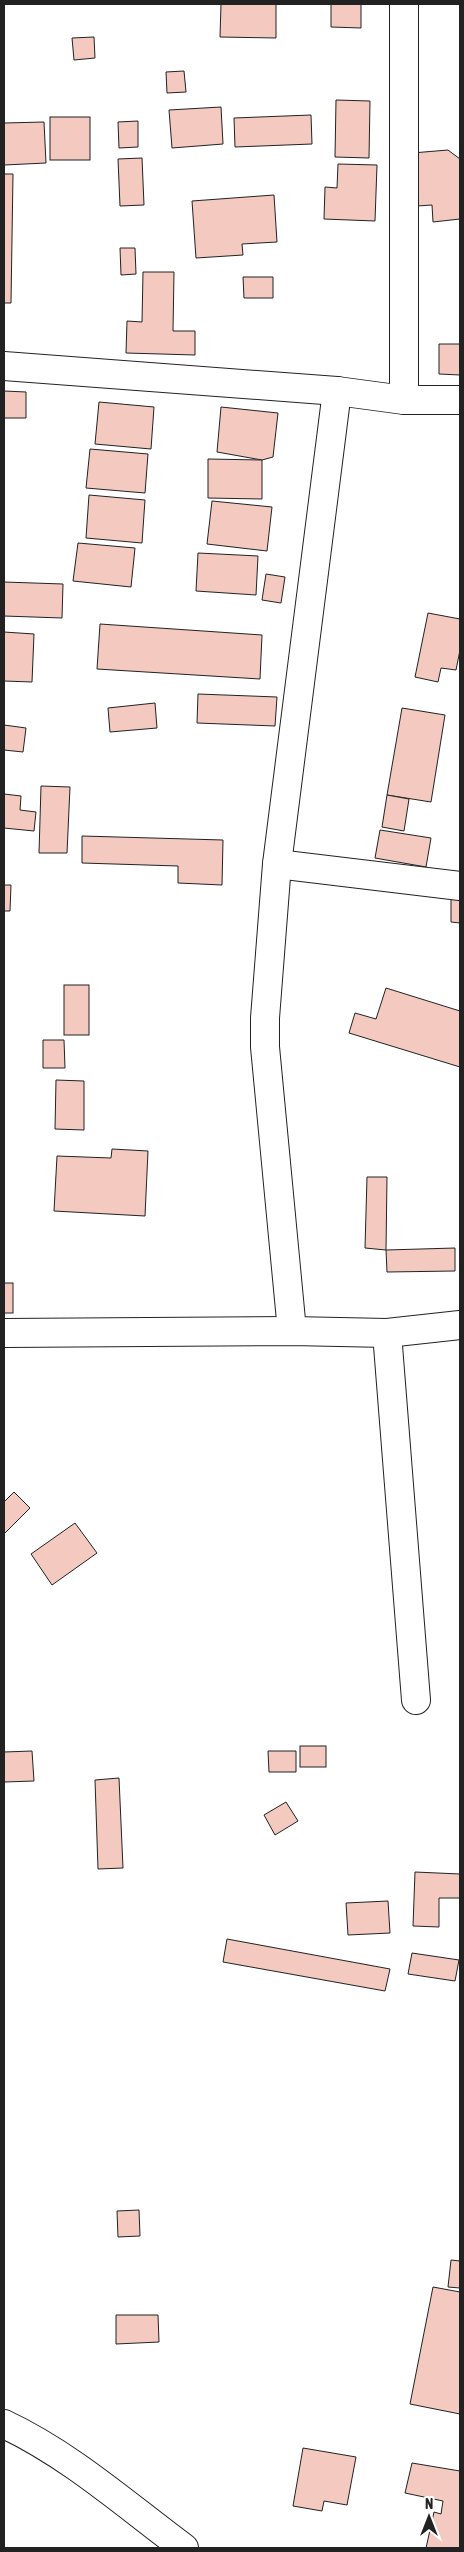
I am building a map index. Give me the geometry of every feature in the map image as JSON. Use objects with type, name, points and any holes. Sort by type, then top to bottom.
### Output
[{"type":"street","points":[[404,4],[404,400]]},
{"type":"street","points":[[4,366],[336,390],[404,400],[460,400]]},
{"type":"street","points":[[292,1331],[265,1047],[265,1018],[277,864],[336,390]]},
{"type":"street","points":[[277,864],[460,886]]},
{"type":"street","points":[[4,1333],[292,1331],[387,1333],[460,1325]]},
{"type":"street","points":[[387,1333],[416,1700]]},
{"type":"street","points":[[4,2424],[76,2467],[184,2548]]},
{"type":"building","points":[[221,4],[276,4],[276,38],[220,37]]},
{"type":"building","points":[[331,4],[361,4],[361,28],[331,27]]},
{"type":"building","points":[[94,37],[95,58],[74,60],[72,38]]},
{"type":"building","points":[[184,71],[186,92],[167,93],[166,72]]},
{"type":"building","points":[[336,100],[370,101],[369,158],[335,157]]},
{"type":"building","points":[[221,107],[223,144],[172,148],[169,110]]},
{"type":"building","points":[[311,115],[312,144],[235,147],[234,118]]},
{"type":"building","points":[[50,117],[90,117],[90,160],[50,160]]},
{"type":"building","points":[[138,121],[138,147],[119,148],[118,122]]},
{"type":"building","points":[[44,122],[46,163],[4,165],[4,123]]},
{"type":"building","points":[[448,150],[460,159],[460,219],[433,222],[432,205],[417,206],[412,153]]},
{"type":"building","points":[[142,158],[144,205],[120,206],[118,159]]},
{"type":"building","points":[[338,164],[377,165],[375,221],[324,219],[325,187],[337,188]]},
{"type":"building","points":[[4,174],[13,174],[11,303],[4,303]]},
{"type":"building","points":[[274,195],[277,242],[242,244],[243,255],[196,258],[192,201]]},
{"type":"building","points":[[120,248],[135,248],[136,274],[121,275]]},
{"type":"building","points":[[143,272],[174,272],[173,331],[195,331],[195,355],[126,353],[127,321],[142,322]]},
{"type":"building","points":[[243,277],[273,277],[273,298],[244,298]]},
{"type":"building","points":[[439,344],[460,344],[460,375],[439,374]]},
{"type":"building","points":[[4,391],[26,392],[26,418],[4,418]]},
{"type":"building","points":[[99,402],[154,407],[151,449],[95,444]]},
{"type":"building","points":[[221,407],[278,413],[273,457],[262,460],[217,452]]},
{"type":"building","points":[[90,449],[148,454],[145,493],[86,488]]},
{"type":"building","points":[[208,459],[262,460],[262,499],[208,498]]},
{"type":"building","points":[[89,495],[145,500],[142,543],[86,538]]},
{"type":"building","points":[[212,501],[272,507],[267,551],[207,544]]},
{"type":"building","points":[[78,543],[135,548],[131,587],[73,581]]},
{"type":"building","points":[[198,553],[258,556],[256,595],[196,591]]},
{"type":"building","points":[[266,574],[285,577],[281,603],[262,600]]},
{"type":"building","points":[[4,582],[63,584],[62,618],[4,616]]},
{"type":"building","points":[[428,613],[460,619],[460,650],[456,670],[441,668],[438,682],[415,677]]},
{"type":"building","points":[[100,624],[262,635],[260,679],[97,669]]},
{"type":"building","points":[[4,632],[34,634],[32,682],[4,681]]},
{"type":"building","points":[[198,694],[277,697],[275,726],[197,723]]},
{"type":"building","points":[[155,703],[157,728],[110,732],[108,708]]},
{"type":"building","points":[[402,708],[445,715],[431,802],[387,795]]},
{"type":"building","points":[[4,725],[26,728],[23,752],[4,750]]},
{"type":"building","points":[[41,786],[70,787],[67,853],[39,853]]},
{"type":"building","points":[[4,794],[21,796],[20,810],[36,812],[34,831],[4,828]]},
{"type":"building","points":[[387,795],[409,799],[404,831],[382,827]]},
{"type":"building","points":[[380,830],[431,838],[426,867],[375,858]]},
{"type":"building","points":[[82,836],[223,840],[222,885],[178,883],[178,866],[82,863]]},
{"type":"building","points":[[4,885],[11,885],[10,911],[4,911]]},
{"type":"building","points":[[451,899],[460,899],[460,923],[451,922]]},
{"type":"building","points":[[64,985],[89,985],[89,1035],[64,1035]]},
{"type":"building","points":[[386,988],[460,1011],[460,1067],[349,1033],[355,1013],[376,1019]]},
{"type":"building","points":[[43,1040],[64,1040],[65,1068],[43,1068]]},
{"type":"building","points":[[56,1080],[84,1081],[84,1130],[55,1129]]},
{"type":"building","points":[[112,1149],[148,1151],[145,1216],[54,1211],[57,1156],[111,1158]]},
{"type":"building","points":[[367,1177],[387,1177],[386,1250],[365,1248]]},
{"type":"building","points":[[455,1248],[455,1271],[387,1272],[386,1250]]},
{"type":"building","points":[[4,1283],[13,1283],[13,1313],[4,1313]]},
{"type":"building","points":[[14,1492],[30,1508],[4,1534],[4,1502]]},
{"type":"building","points":[[75,1523],[97,1553],[52,1585],[31,1554]]},
{"type":"building","points":[[300,1746],[326,1746],[326,1767],[300,1767]]},
{"type":"building","points":[[32,1751],[34,1781],[4,1782],[4,1752]]},
{"type":"building","points":[[268,1751],[296,1751],[296,1772],[269,1772]]},
{"type":"building","points":[[119,1778],[123,1868],[98,1869],[95,1780]]},
{"type":"building","points":[[286,1802],[298,1821],[275,1835],[264,1815]]},
{"type":"building","points":[[415,1872],[460,1874],[460,1898],[439,1898],[439,1927],[413,1926]]},
{"type":"building","points":[[388,1901],[390,1933],[348,1935],[346,1903]]},
{"type":"building","points":[[227,1939],[390,1969],[385,1991],[223,1962]]},
{"type":"building","points":[[412,1953],[459,1960],[455,1981],[408,1974]]},
{"type":"building","points":[[139,2210],[140,2236],[118,2237],[117,2211]]},
{"type":"building","points":[[451,2260],[460,2261],[460,2288],[448,2287]]},
{"type":"building","points":[[433,2287],[460,2292],[460,2414],[410,2404]]},
{"type":"building","points":[[116,2315],[158,2315],[159,2342],[116,2344]]},
{"type":"building","points":[[303,2448],[356,2457],[347,2505],[324,2501],[322,2511],[293,2506]]},
{"type":"building","points":[[412,2463],[460,2471],[460,2548],[426,2548],[434,2512],[441,2514],[443,2501],[405,2493]]}]
